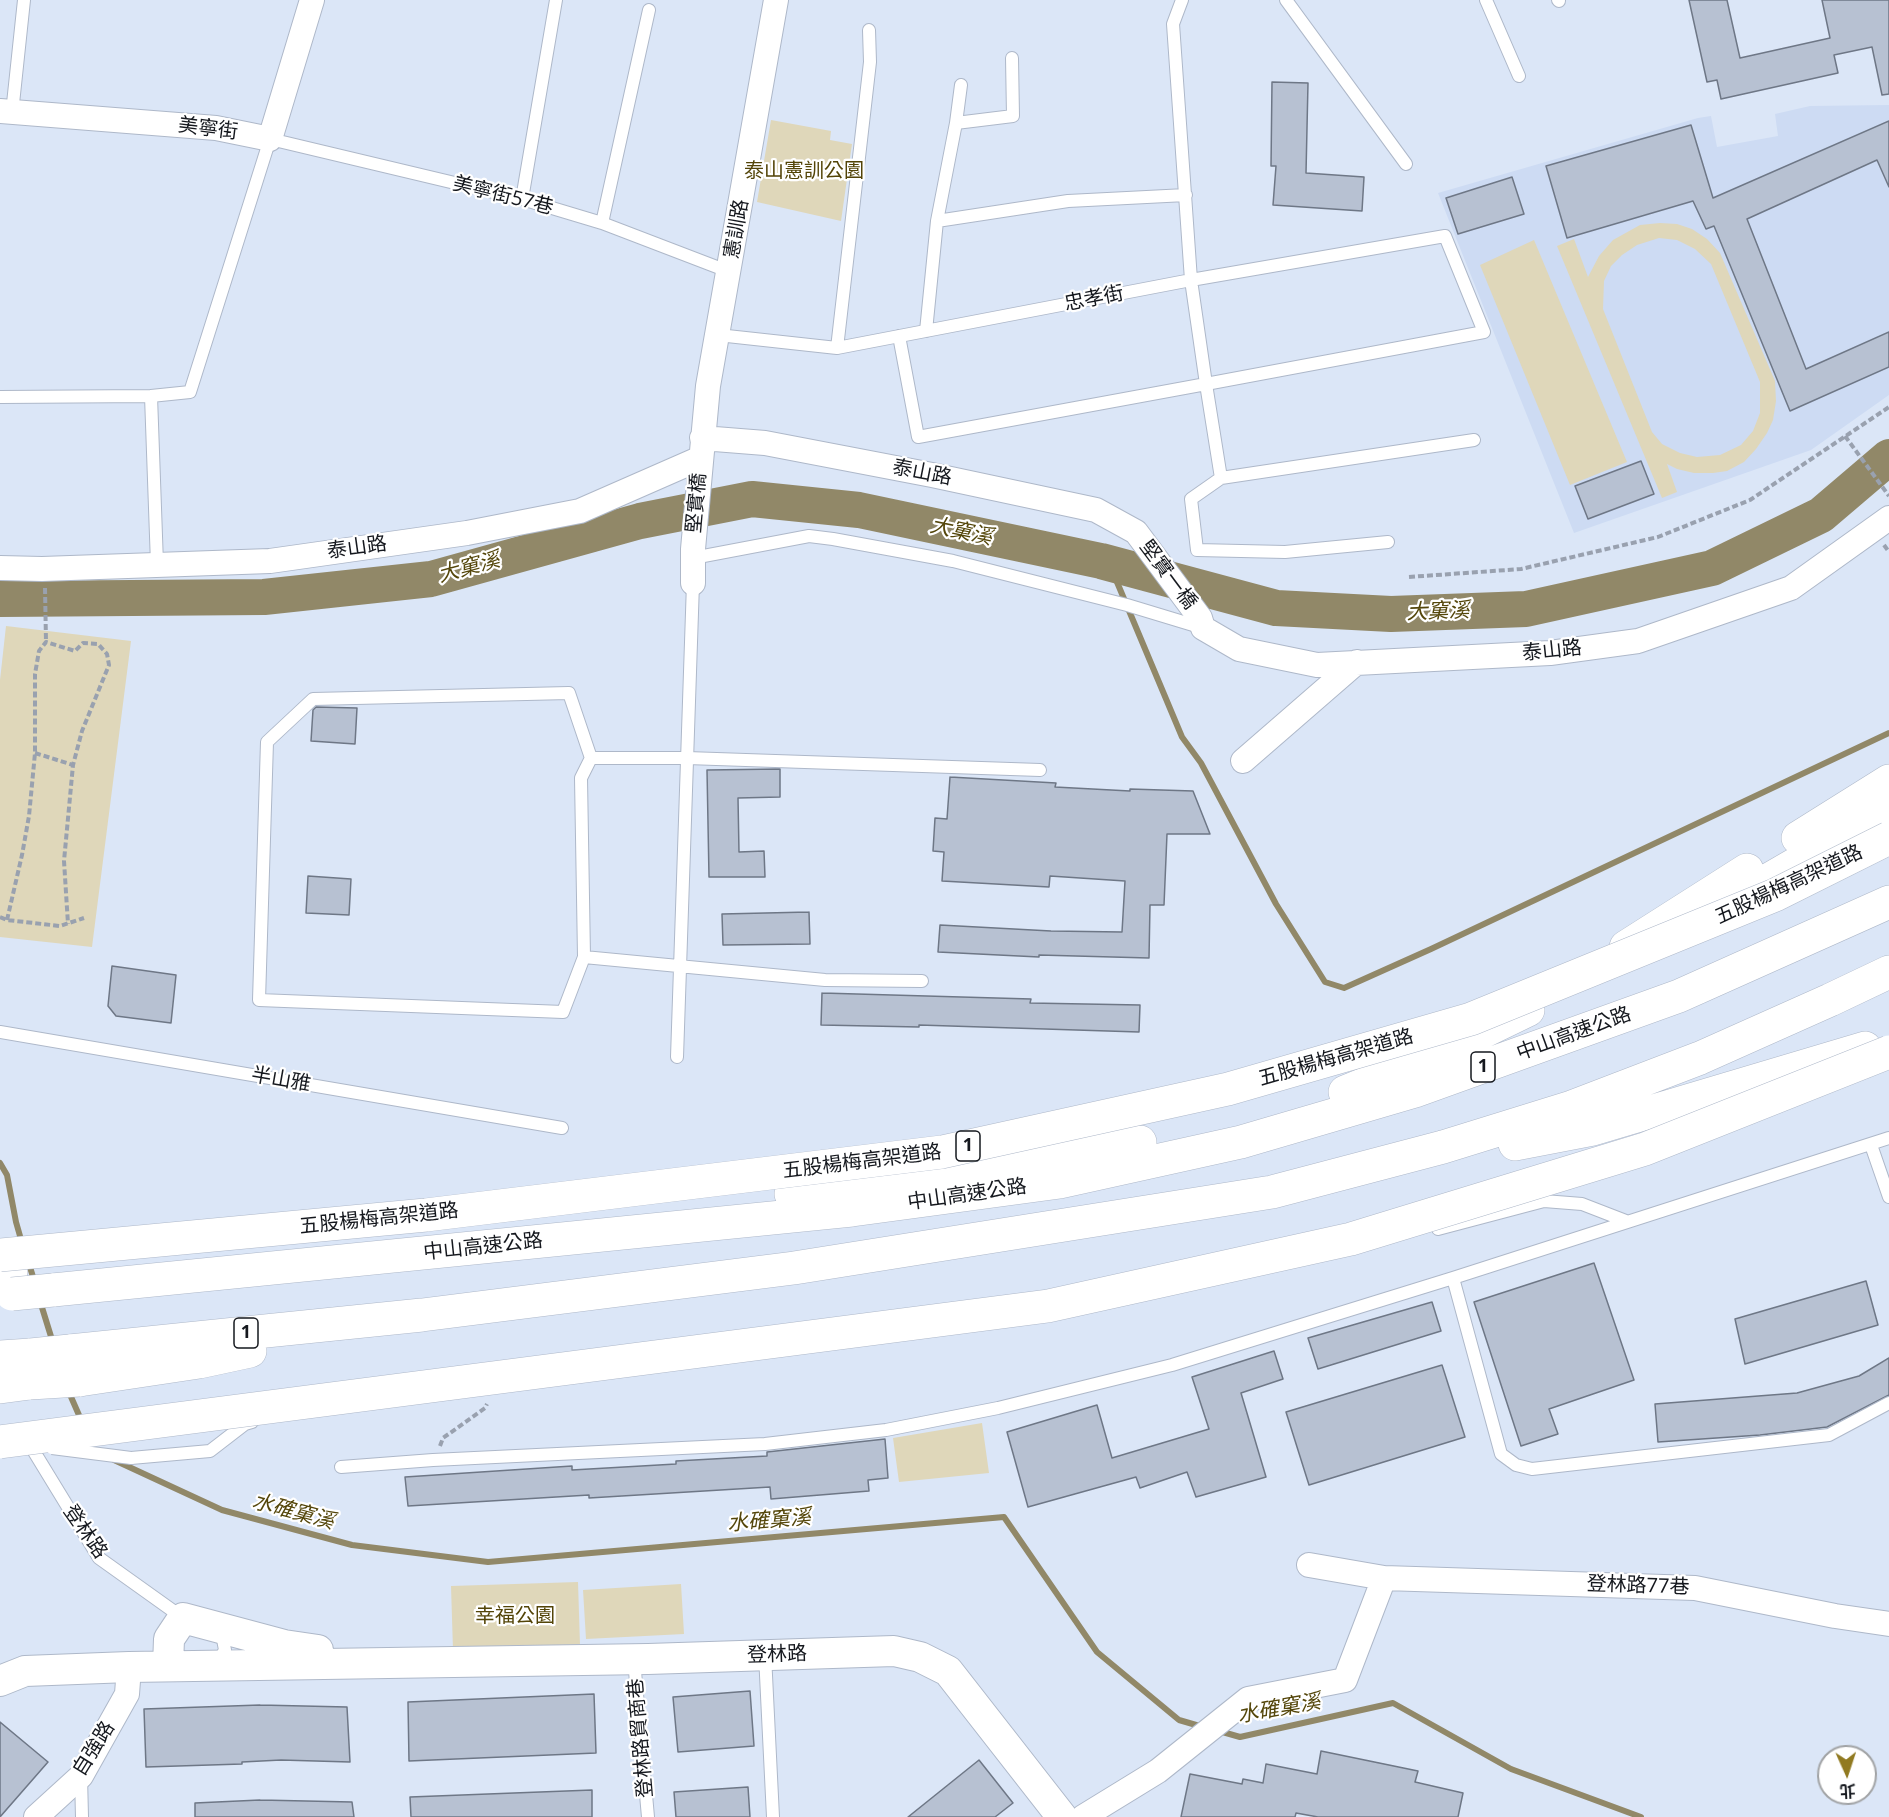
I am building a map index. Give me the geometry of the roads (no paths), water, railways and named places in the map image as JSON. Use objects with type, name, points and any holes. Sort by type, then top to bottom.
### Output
[{"type":"highway","points":[[1513,1018],[1889,780]]},
{"type":"highway","points":[[1060,1182],[1351,1090],[1431,1057],[1513,1018],[1749,891],[1889,810]]},
{"type":"highway","name":"五股楊梅高架道路","points":[[4,1278],[426,1215],[942,1152],[1228,1089],[1471,1019],[1775,895],[1889,838]]},
{"type":"highway","name":"中山高速公路","points":[[4,1278],[52,1279],[852,1210],[1060,1182],[1241,1142],[1414,1091],[1678,996],[1889,902]]},
{"type":"highway","name":"1","points":[[15,1371],[75,1365],[422,1315],[794,1268],[1272,1192],[1443,1147],[1572,1107],[1700,1058],[1889,972]]},
{"type":"highway","points":[[1272,1192],[1593,1129],[1889,1041]]},
{"type":"highway","points":[[15,1444],[1048,1306],[1350,1239],[1645,1149],[1889,1052]]},
{"type":"highway","points":[[52,1279],[322,1244],[846,1188],[1056,1158],[1268,1117]]},
{"type":"street","points":[[270,139],[312,0]]},
{"type":"street","name":"憲訓路","points":[[701,448],[708,386],[730,272],[776,0]]},
{"type":"street","name":"美寧街","points":[[6,112],[216,128],[270,139]]},
{"type":"street","name":"泰山路","points":[[0,568],[42,569],[270,561],[467,533],[580,511],[701,448],[765,443],[944,477],[1096,510],[1136,532]]},
{"type":"street","name":"堅實橋","points":[[693,553],[701,448]]},
{"type":"street","name":"泰山路","points":[[1201,623],[1239,649],[1317,665],[1550,653],[1638,641],[1791,588],[1889,518]]},
{"type":"street","name":"堅實一橋","points":[[1136,532],[1201,623]]},
{"type":"street","points":[[693,553],[693,583]]},
{"type":"street","points":[[1242,761],[1357,662]]},
{"type":"street","points":[[0,1450],[15,1444]]},
{"type":"street","name":"登林路77巷","points":[[1309,1565],[1384,1578],[1695,1588],[1835,1616],[1889,1624]]},
{"type":"street","points":[[1083,1817],[1158,1771],[1248,1699],[1345,1680],[1384,1578]]},
{"type":"street","points":[[0,1681],[25,1671],[168,1666],[169,1639],[183,1617]]},
{"type":"street","name":"登林路","points":[[183,1617],[284,1645],[417,1663]]},
{"type":"street","name":"登林路","points":[[168,1666],[634,1659],[894,1651],[920,1657],[948,1671],[1062,1817]]},
{"type":"street","name":"自強路","points":[[36,1817],[81,1776],[127,1694],[129,1667]]},
{"type":"lane","points":[[6,112],[24,0]]},
{"type":"lane","points":[[522,199],[556,0]]},
{"type":"lane","points":[[1182,0],[1173,24],[1191,280],[1221,478]]},
{"type":"lane","points":[[1286,0],[1406,164]]},
{"type":"lane","points":[[1486,0],[1519,76]]},
{"type":"lane","points":[[602,223],[649,10]]},
{"type":"lane","points":[[837,348],[870,62],[869,30]]},
{"type":"lane","points":[[956,123],[1013,116],[1012,58]]},
{"type":"lane","points":[[926,331],[937,221],[961,85]]},
{"type":"lane","points":[[0,397],[151,396],[190,392],[270,139]]},
{"type":"lane","name":"美寧街57巷","points":[[270,139],[522,199],[602,223],[730,272]]},
{"type":"lane","points":[[937,221],[1068,201],[1185,195]]},
{"type":"lane","name":"忠孝街","points":[[718,335],[837,348],[1191,280],[1445,236],[1484,332],[1206,384]]},
{"type":"lane","points":[[899,336],[918,437],[1206,384]]},
{"type":"lane","points":[[151,396],[156,564]]},
{"type":"lane","points":[[1388,542],[1285,552],[1197,550],[1191,499],[1221,478],[1474,440]]},
{"type":"lane","points":[[693,553],[809,536],[833,539],[953,561],[1201,623]]},
{"type":"lane","points":[[677,1057],[693,583]]},
{"type":"lane","points":[[569,693],[591,758],[581,778],[584,957],[563,1012],[259,1000],[267,742],[313,699],[569,693]]},
{"type":"lane","points":[[591,758],[687,758],[1040,770]]},
{"type":"lane","points":[[584,957],[825,980],[922,981]]},
{"type":"lane","name":"半山雅","points":[[0,1032],[562,1128]]},
{"type":"lane","points":[[341,1467],[433,1460],[765,1444],[886,1430],[999,1408],[1172,1365],[1453,1278],[1889,1138]]},
{"type":"lane","points":[[1871,1145],[1889,1197]]},
{"type":"lane","points":[[1422,1233],[1544,1202],[1582,1204],[1626,1221]]},
{"type":"lane","points":[[1344,1253],[1366,1248]]},
{"type":"lane","points":[[1453,1278],[1501,1454],[1516,1465],[1532,1469],[1829,1435],[1889,1403]]},
{"type":"lane","points":[[15,1444],[131,1458],[210,1450],[244,1424],[498,1381],[658,1363],[1094,1307],[1185,1289]]},
{"type":"lane","name":"登林路","points":[[15,1444],[99,1558],[183,1617]]},
{"type":"lane","points":[[215,1666],[225,1650],[221,1629]]},
{"type":"lane","points":[[765,1655],[773,1817]]},
{"type":"lane","name":"登林路貿商巷","points":[[634,1659],[648,1817]]},
{"type":"lane","points":[[81,1776],[82,1817]]},
{"type":"waterway","name":"大窠溪","points":[[0,599],[264,597],[431,579],[640,521],[752,499],[859,510],[1101,561],[1276,608],[1391,614],[1526,609],[1712,568],[1821,515],[1889,457]]},
{"type":"waterway","points":[[1109,563],[1182,737],[1201,763],[1276,904],[1325,982],[1344,988],[1889,733]]},
{"type":"waterway","name":"水確窠溪","points":[[0,1163],[7,1175],[22,1243]]},
{"type":"waterway","name":"水確窠溪","points":[[28,1261],[35,1283]]},
{"type":"waterway","name":"水確窠溪","points":[[40,1301],[53,1343]]},
{"type":"waterway","name":"水確窠溪","points":[[68,1390],[82,1422]]},
{"type":"waterway","name":"水確窠溪","points":[[114,1460],[222,1510],[352,1545],[488,1562],[1004,1517],[1097,1652],[1179,1720],[1203,1727]]},
{"type":"waterway","name":"水確窠溪","points":[[1219,1731],[1240,1737],[1393,1703],[1511,1769],[1641,1817]]},
{"type":"park label","name":"泰山憲訓公園","points":[[804,171]]},
{"type":"park label","name":"幸福公園","points":[[515,1616]]}]
